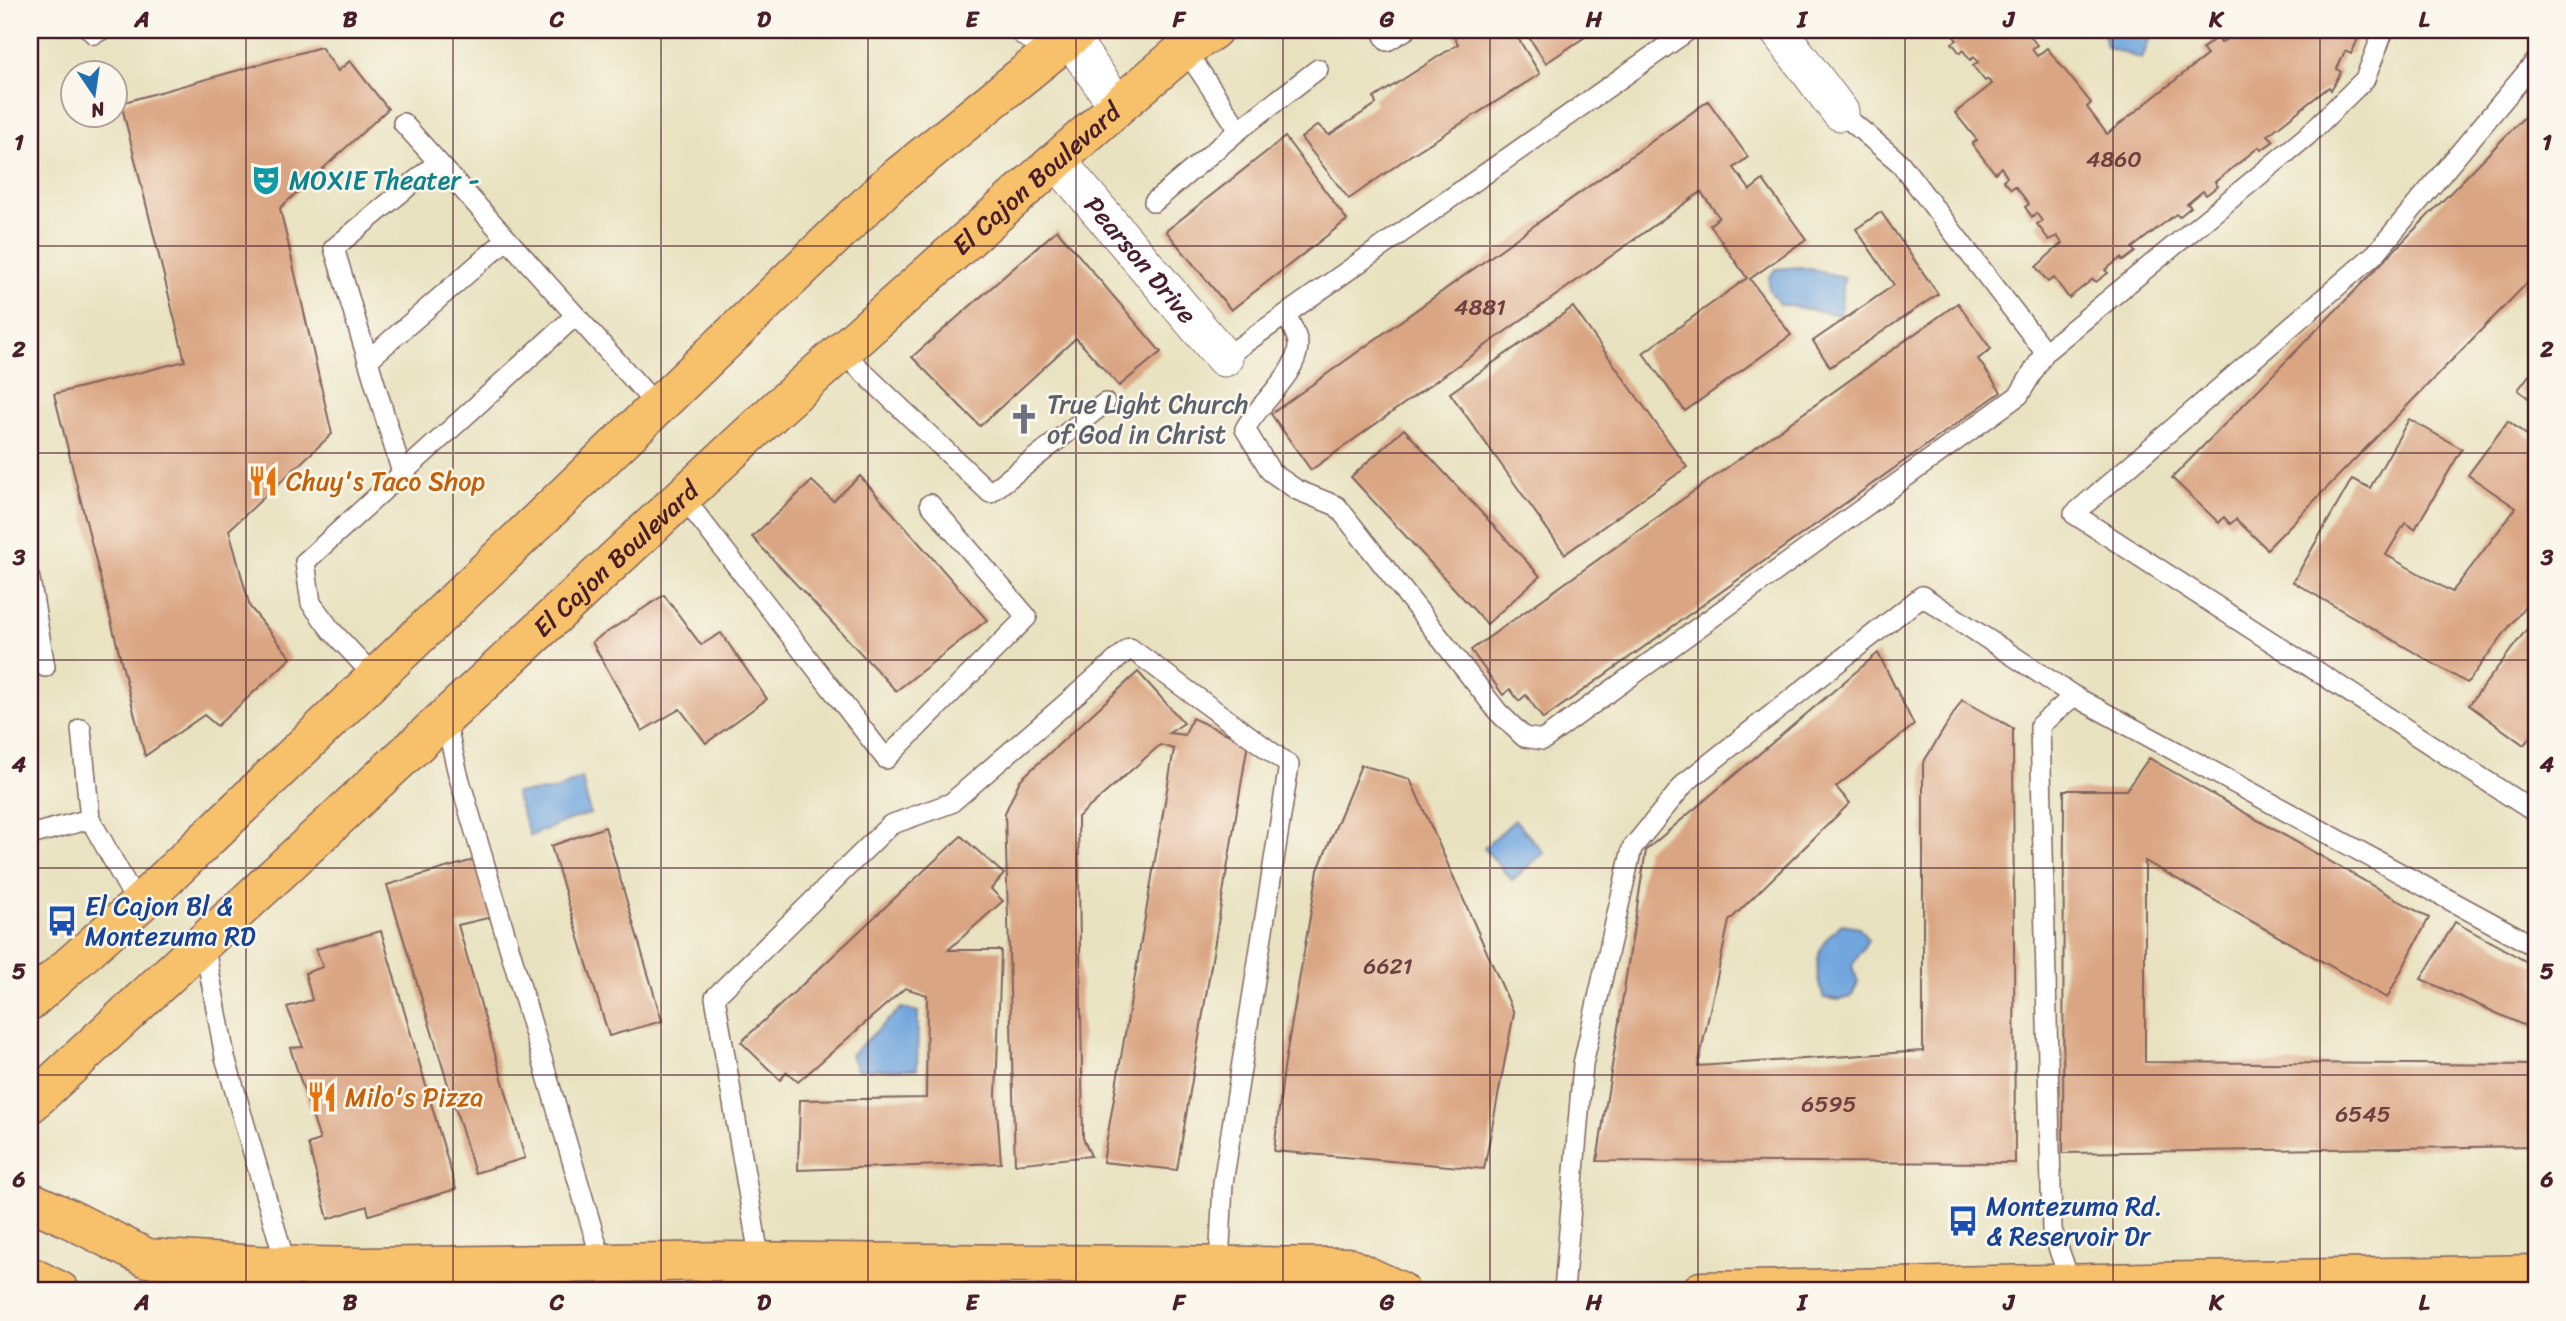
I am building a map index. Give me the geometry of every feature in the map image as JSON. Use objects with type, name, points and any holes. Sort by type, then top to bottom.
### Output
[{"type":"main road","points":[[30,1001],[138,905],[889,184],[1073,32]]},
{"type":"main road","name":"El Cajon Boulevard","points":[[30,1104],[842,352],[1118,106],[1199,40]]},
{"type":"main road","points":[[30,1202],[147,1258],[363,1267],[772,1262],[1348,1267],[1400,1291]]},
{"type":"main road","points":[[737,1291],[772,1262]]},
{"type":"main road","points":[[1701,1291],[2536,1274]]},
{"type":"main road","points":[[30,1276],[60,1291]]},
{"type":"street","points":[[1030,30],[1073,32],[1118,106]]},
{"type":"street","points":[[1778,30],[1840,112]]},
{"type":"street","name":"Pearson Drive","points":[[1058,162],[1224,358]]},
{"type":"lane","points":[[90,30],[94,34],[102,30]]},
{"type":"lane","points":[[1381,30],[1387,41],[1406,30]]},
{"type":"lane","points":[[1224,358],[1689,30]]},
{"type":"lane","points":[[1286,314],[1299,343],[1296,358],[1287,375],[1253,414],[1245,429],[1271,472],[1297,490],[1337,506],[1498,712],[1524,737],[1543,740],[2019,395],[2045,352],[2307,136],[2365,79],[2384,30]]},
{"type":"lane","points":[[1199,40],[1238,130]]},
{"type":"lane","points":[[2536,61],[2376,253],[2074,514],[2536,813]]},
{"type":"lane","points":[[1154,202],[1238,130],[1318,69]]},
{"type":"lane","points":[[1840,112],[1900,163],[2045,352]]},
{"type":"lane","points":[[403,123],[657,406]]},
{"type":"lane","points":[[402,473],[334,248],[438,162]]},
{"type":"lane","points":[[368,360],[507,239]]},
{"type":"lane","points":[[375,677],[331,630],[312,603],[304,562],[575,316]]},
{"type":"lane","points":[[842,352],[989,493],[1105,403]]},
{"type":"lane","points":[[683,497],[886,759],[1027,617],[930,504]]},
{"type":"lane","points":[[30,579],[45,667]]},
{"type":"lane","points":[[1564,1291],[1583,1064],[1632,848],[1686,782],[1922,596],[2074,696],[2536,947]]},
{"type":"lane","points":[[772,1262],[715,997],[890,825],[951,803],[1130,648],[1289,765],[1223,1183],[1219,1266]]},
{"type":"lane","points":[[2071,1284],[2052,1230],[2040,725],[2074,696]]},
{"type":"lane","points":[[445,718],[457,774],[602,1262]]},
{"type":"lane","points":[[81,729],[90,819],[138,905]]},
{"type":"lane","points":[[30,835],[90,819]]},
{"type":"lane","points":[[204,943],[225,1057],[286,1265]]},
{"type":"water","points":[[2103,30],[2153,30],[2142,59],[2106,47]]},
{"type":"water","points":[[1800,267],[1844,277],[1840,315],[1779,304],[1769,289],[1769,277],[1776,269]]},
{"type":"water","points":[[582,778],[590,814],[530,836],[515,793],[553,791]]},
{"type":"water","points":[[1515,820],[1544,853],[1512,880],[1484,848]]},
{"type":"water","points":[[1842,924],[1859,927],[1868,940],[1852,966],[1858,982],[1851,997],[1839,1000],[1824,998],[1818,977],[1819,955],[1827,939]]},
{"type":"water","points":[[901,1008],[918,1012],[917,1069],[857,1070],[851,1055]]},
{"type":"building","points":[[1451,30],[1513,30],[1540,74],[1411,155],[1349,199],[1301,138],[1318,125],[1329,135],[1376,104],[1374,98],[1458,44]]},
{"type":"building","points":[[1524,30],[1589,30],[1591,33],[1546,63]]},
{"type":"building","points":[[1943,30],[2025,30],[2037,45],[2032,49],[2037,56],[2047,48],[2091,103],[2087,107],[2107,134],[2207,55],[2202,49],[2217,37],[2221,43],[2238,30],[2354,30],[2353,34],[2359,37],[2351,54],[2345,51],[2337,69],[2341,72],[2331,90],[2329,87],[2268,135],[2274,141],[2261,150],[2259,147],[2215,182],[2218,186],[2206,195],[2203,191],[2187,204],[2191,207],[2179,217],[2176,214],[2132,248],[2135,252],[2123,261],[2121,258],[2105,270],[2108,273],[2096,282],[2093,279],[2069,298],[2054,278],[2048,282],[2036,267],[2062,243],[2057,236],[2049,240],[2037,224],[2042,221],[2036,213],[2032,217],[2025,207],[2029,204],[2015,186],[2011,189],[2003,180],[2007,177],[2001,167],[1995,173],[1972,144],[1977,140],[1955,113],[1992,84],[1987,79],[1985,81],[1973,66],[1978,62],[1974,57],[1970,60],[1963,50],[1960,53],[1952,43],[1957,40],[1949,31],[1946,33]]},
{"type":"building","points":[[321,47],[338,71],[350,61],[388,109],[280,208],[332,434],[229,530],[250,607],[291,658],[217,726],[204,715],[145,756],[54,394],[185,361],[128,130],[130,130],[130,100]]},
{"type":"building","points":[[1708,101],[1748,157],[1734,168],[1750,190],[1763,180],[1806,239],[1750,279],[1791,335],[1685,411],[1643,353],[1747,278],[1710,225],[1719,217],[1701,192],[1311,470],[1271,414]]},
{"type":"building","points":[[2536,105],[2536,274],[2267,549],[2236,519],[2230,524],[2224,517],[2219,523],[2172,478]]},
{"type":"building","points":[[1285,137],[1347,220],[1231,310],[1166,231]]},
{"type":"building","points":[[1881,212],[1938,294],[1830,367],[1813,341],[1894,285],[1856,229]]},
{"type":"building","points":[[1057,230],[1161,352],[1119,386],[1076,338],[980,426],[912,357]]},
{"type":"building","points":[[1958,303],[1991,349],[1978,359],[2001,392],[1543,719],[1526,695],[1519,701],[1510,689],[1503,695],[1471,650]]},
{"type":"building","points":[[1573,307],[1687,467],[1565,554],[1450,393]]},
{"type":"building","points":[[2536,366],[2536,404],[2518,390]]},
{"type":"building","points":[[2409,419],[2462,449],[2415,529],[2405,523],[2386,555],[2452,592],[2516,508],[2468,475],[2508,421],[2536,442],[2536,591],[2467,683],[2293,582],[2352,479],[2370,488]]},
{"type":"building","points":[[1404,429],[1540,576],[1487,624],[1351,477]]},
{"type":"building","points":[[860,476],[987,620],[896,691],[752,537],[812,481],[833,501]]},
{"type":"building","points":[[664,595],[701,645],[721,633],[767,699],[706,743],[680,709],[642,731],[592,642]]},
{"type":"building","points":[[2536,617],[2536,728],[2524,745],[2469,705]]},
{"type":"building","points":[[1878,653],[1914,725],[1836,787],[1850,803],[1729,921],[1698,1066],[1923,1051],[1923,763],[1962,700],[2013,728],[2015,1163],[1597,1161],[1646,850]]},
{"type":"building","points":[[1138,672],[1184,723],[1169,733],[1185,735],[1192,718],[1248,743],[1177,1170],[1103,1162],[1174,749],[1160,745],[1078,817],[1083,1138],[1091,1156],[1015,1164],[1005,813],[1020,780]]},
{"type":"building","points":[[2149,758],[2429,918],[2387,998],[2145,861],[2145,1062],[2536,1065],[2536,1146],[2063,1153],[2064,790],[2126,790]]},
{"type":"building","points":[[1361,765],[1410,779],[1514,1013],[1484,1169],[1274,1151],[1284,1068],[1318,870]]},
{"type":"building","points":[[605,827],[662,1021],[609,1036],[551,846]]},
{"type":"building","points":[[961,836],[1004,874],[991,889],[1003,901],[948,950],[1001,950],[996,1096],[1001,1163],[798,1170],[800,1100],[926,1098],[927,995],[905,988],[798,1082],[787,1072],[780,1080],[741,1042]]},
{"type":"building","points":[[477,859],[492,917],[458,925],[525,1158],[475,1173],[387,885]]},
{"type":"building","points":[[2455,922],[2536,967],[2536,1031],[2421,979]]},
{"type":"building","points":[[381,931],[456,1189],[369,1215],[367,1206],[328,1219],[308,1144],[320,1140],[290,1048],[303,1047],[287,1007],[312,1000],[305,973],[323,967],[316,949]]},
{"type":"place","name":"MOXIE Theater -","points":[[266,180]]},
{"type":"place","name":"True Light Church of God in Christ","points":[[1024,419]]},
{"type":"place","name":"Chuy's Taco Shop","points":[[263,481]]},
{"type":"place","name":"El Cajon Bl & Montezuma RD","points":[[62,921]]},
{"type":"place","name":"Milo's Pizza","points":[[322,1097]]},
{"type":"place","name":"Montezuma Rd. & Reservoir Dr","points":[[1963,1221]]}]
